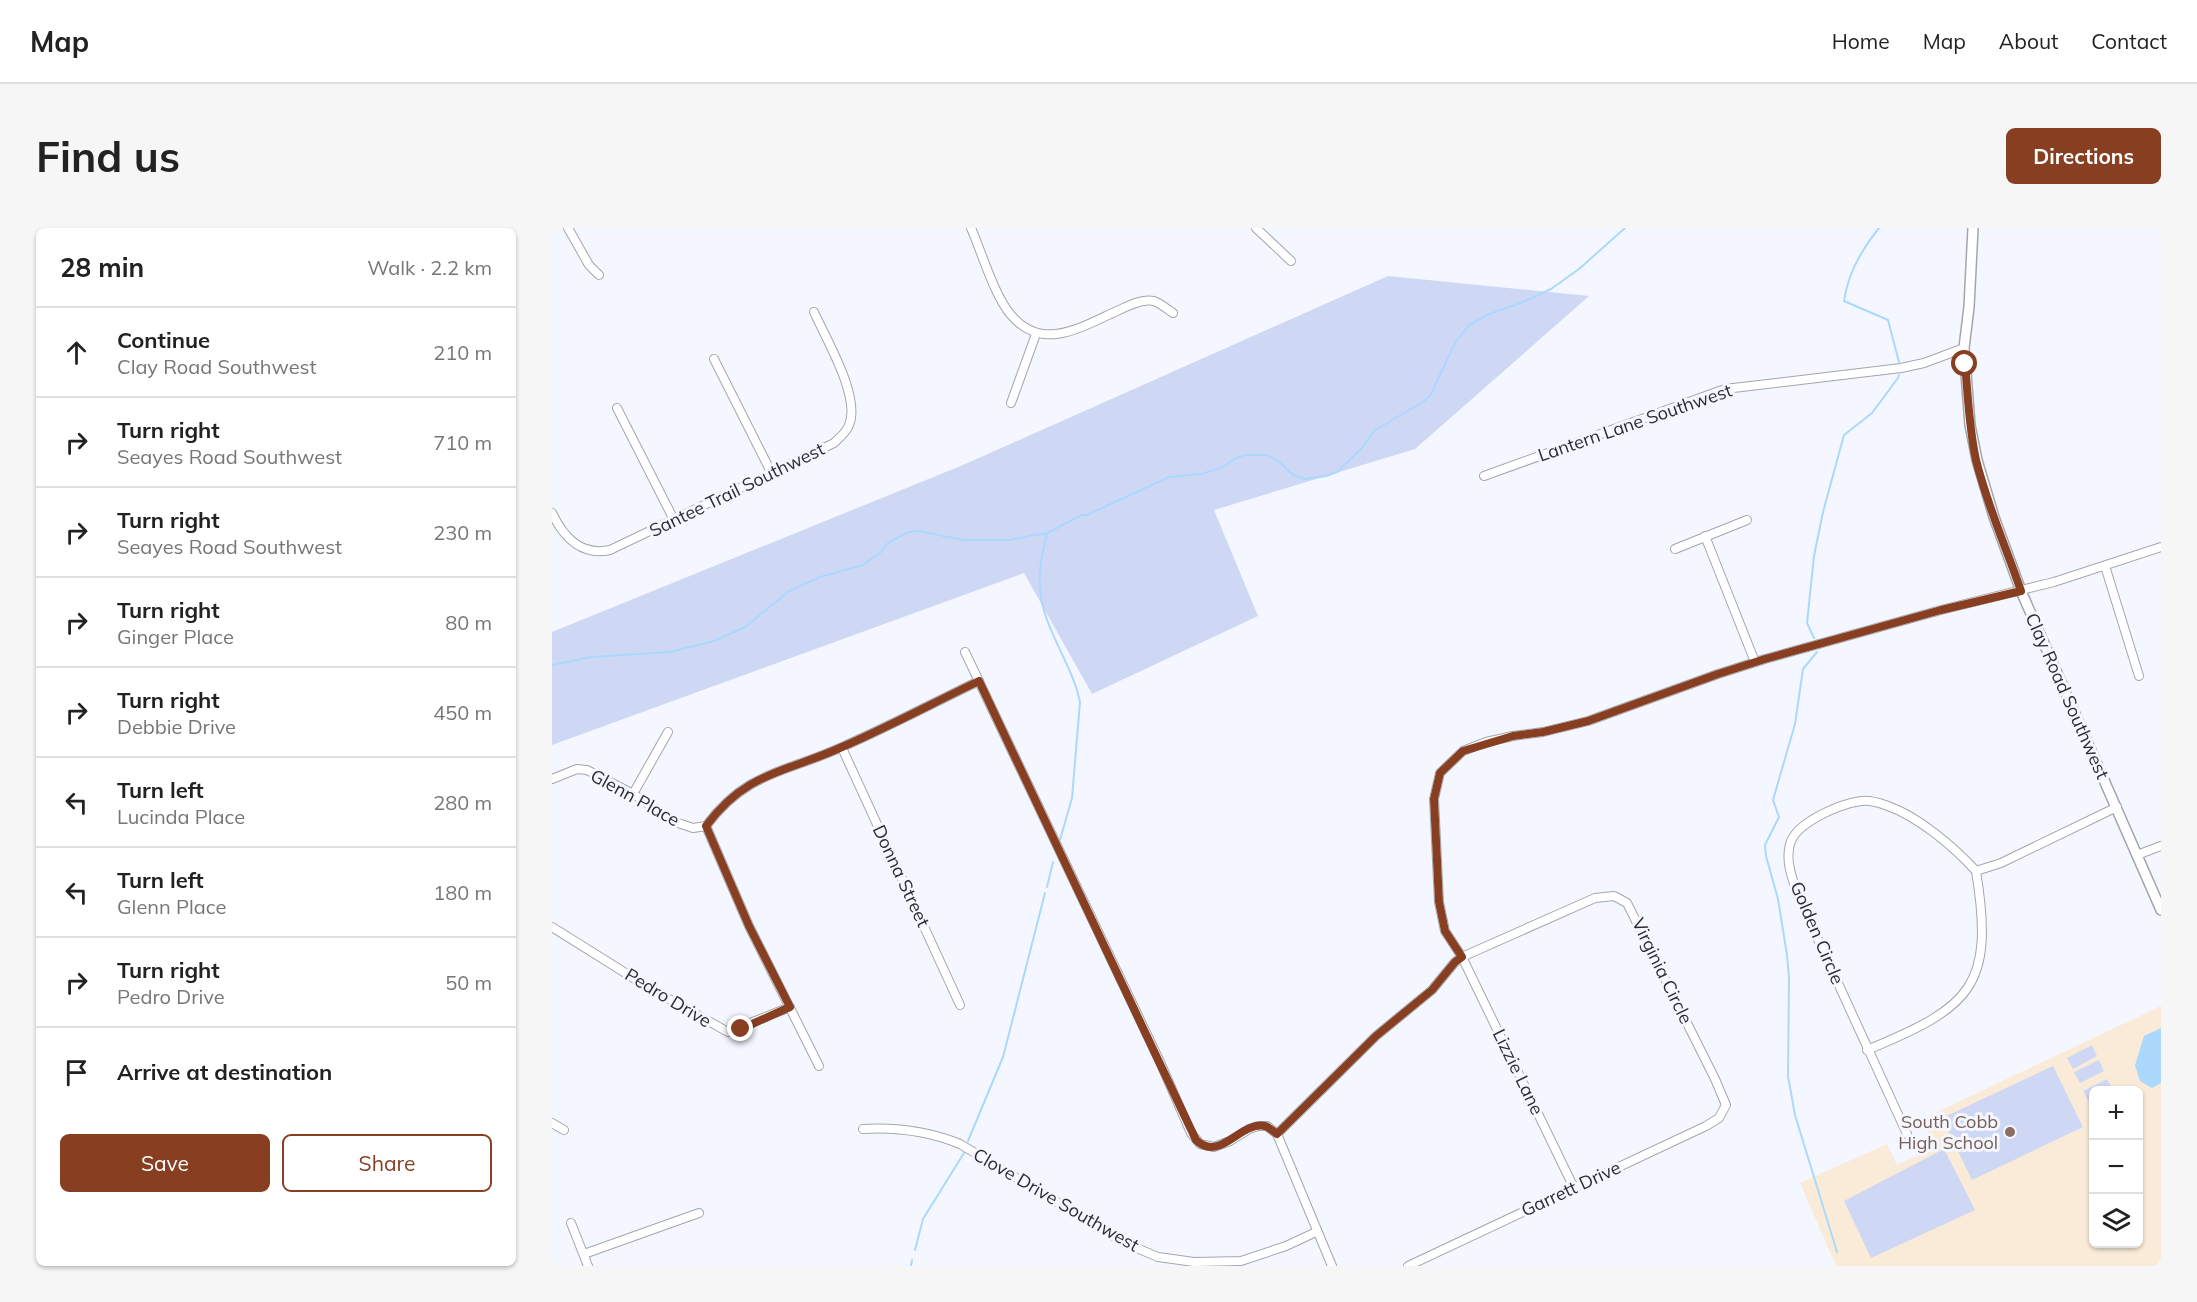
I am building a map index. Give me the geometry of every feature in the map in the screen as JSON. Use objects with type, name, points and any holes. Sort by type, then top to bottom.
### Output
[{"type":"street","points":[[568,228],[589,266],[599,275]]},
{"type":"street","points":[[971,228],[1000,299],[1019,324],[1036,334],[1070,332],[1134,303],[1146,301],[1156,302],[1173,313]]},
{"type":"street","points":[[1256,228],[1291,261]]},
{"type":"street","name":"Clay Road Southwest","points":[[1973,228],[1969,307],[1964,348],[1970,425],[1977,460],[1994,517],[2021,591],[2161,910]]},
{"type":"street","name":"Santee Trail Southwest","points":[[552,513],[565,534],[575,544],[597,553],[619,547],[834,443],[849,425],[852,406],[839,366],[814,312]]},
{"type":"street","points":[[1011,402],[1036,334]]},
{"type":"street","name":"Lantern Lane Southwest","points":[[1484,476],[1725,389],[1901,368],[1924,363],[1964,348]]},
{"type":"street","points":[[714,359],[771,472]]},
{"type":"street","points":[[617,408],[674,520]]},
{"type":"street","points":[[1675,549],[1747,520]]},
{"type":"street","points":[[1705,536],[1755,662]]},
{"type":"street","name":"Lizzie Lane","points":[[1574,1188],[1462,957],[1445,931],[1437,884],[1434,799],[1440,773],[1447,764],[1463,751],[1486,742],[1588,721],[1755,662],[1941,610],[2021,591],[2161,547]]},
{"type":"street","points":[[2105,566],[2139,676]]},
{"type":"street","points":[[965,652],[1160,1062],[1191,1133],[1206,1147],[1220,1145],[1258,1126],[1267,1126],[1277,1134],[1332,1266]]},
{"type":"street","points":[[706,826],[717,811],[735,794],[760,778],[842,748],[979,681]]},
{"type":"street","points":[[633,794],[668,732]]},
{"type":"street","name":"Donna Street","points":[[842,748],[960,1005]]},
{"type":"street","name":"Glenn Place","points":[[552,779],[577,769],[587,770],[633,794],[678,823],[693,828],[706,826],[749,926],[819,1066]]},
{"type":"street","name":"Golden Circle","points":[[1907,1134],[1799,898],[1789,861],[1792,837],[1798,829],[1824,814],[1850,804],[1869,801],[1887,805],[1918,823],[1949,845],[1976,871]]},
{"type":"street","points":[[1867,1050],[1932,1020],[1968,991],[1981,956],[1983,930],[1976,871],[2001,862],[2116,807]]},
{"type":"street","points":[[2137,855],[2161,846]]},
{"type":"street","name":"Virginia Circle","points":[[1462,957],[1583,902],[1604,896],[1621,898],[1632,909],[1659,970],[1726,1105]]},
{"type":"street","name":"Pedro Drive","points":[[552,927],[651,989],[728,1032],[790,1007]]},
{"type":"street","points":[[1277,1134],[1376,1036],[1432,990],[1455,962],[1462,957]]},
{"type":"street","name":"Garrett Drive","points":[[1408,1266],[1706,1126],[1719,1118],[1726,1105]]},
{"type":"street","points":[[552,1123],[564,1130]]},
{"type":"street","name":"Clove Drive Southwest","points":[[863,1129],[902,1128],[954,1141],[1161,1262],[1241,1261],[1264,1255],[1316,1232]]},
{"type":"street","points":[[584,1254],[699,1213]]},
{"type":"street","points":[[571,1223],[588,1266]]},
{"type":"shaded area","points":[[1388,276],[1589,296],[1415,449],[1214,510],[1258,616],[1092,694],[1024,573],[552,745],[552,632],[963,465]]},
{"type":"shaded area","name":"South Cobb High School","points":[[2161,1006],[2161,1266],[1836,1266],[1800,1183],[1887,1144],[1897,1165],[1934,1148],[1922,1119]]},
{"type":"shaded area","points":[[2161,1028],[2161,1083],[2152,1088],[2140,1081],[2135,1065],[2144,1036]]},
{"type":"shaded area","points":[[2092,1045],[2097,1056],[2073,1069],[2067,1058]]},
{"type":"shaded area","points":[[2099,1060],[2104,1071],[2080,1083],[2074,1072]]},
{"type":"shaded area","points":[[2053,1066],[2083,1127],[1972,1180],[1942,1118]]},
{"type":"shaded area","points":[[2107,1079],[2111,1086],[2093,1086]]},
{"type":"shaded area","points":[[2089,1088],[2089,1102],[2083,1091]]},
{"type":"shaded area","points":[[1944,1149],[1975,1210],[1871,1258],[1844,1201]]},
{"type":"waterway","points":[[552,665],[591,657],[670,652],[714,641],[745,627],[789,591],[820,577],[863,565],[881,552],[888,543],[908,532],[919,531],[963,540],[1009,540],[1047,533],[1169,477],[1202,474],[1225,466],[1244,455],[1267,455],[1277,460],[1293,475],[1304,479],[1337,472],[1361,449],[1375,430],[1423,402],[1431,394],[1455,343],[1469,325],[1489,314],[1551,289],[1579,269],[1625,228]]},
{"type":"waterway","points":[[1879,228],[1856,262],[1844,301],[1888,320],[1899,362]]},
{"type":"waterway","points":[[1814,638],[1807,623],[1814,556],[1823,512],[1844,435],[1872,413],[1899,375]]},
{"type":"waterway","points":[[1047,533],[1041,560],[1042,602],[1051,631],[1071,673],[1080,702],[1072,798],[1060,840]]},
{"type":"waterway","points":[[1817,652],[1803,669],[1795,724],[1773,800],[1779,817],[1765,845],[1778,899],[1787,955],[1789,978],[1788,1076],[1795,1115],[1837,1252]]},
{"type":"waterway","points":[[1047,887],[1053,862]]},
{"type":"waterway","points":[[968,1141],[1003,1057],[1045,893]]},
{"type":"waterway","points":[[915,1250],[923,1219],[964,1153]]},
{"type":"waterway","points":[[911,1266],[912,1260]]},
{"type":"place","name":"South Cobb High School","points":[[2010,1132]]},
{"type":"route","points":[[741,1029],[790,1007],[749,926],[706,826],[717,811],[735,794],[760,778],[842,748],[979,681],[1031,795],[1160,1062],[1191,1133],[1200,1144],[1206,1147],[1214,1147],[1230,1141],[1258,1126],[1267,1126],[1277,1134],[1376,1036],[1432,990],[1455,962],[1462,957],[1445,931],[1439,902],[1434,799],[1440,773],[1463,751],[1486,742],[1588,721],[1765,659],[1941,610],[2021,591],[1985,491],[1977,460],[1970,425],[1965,364]]}]
